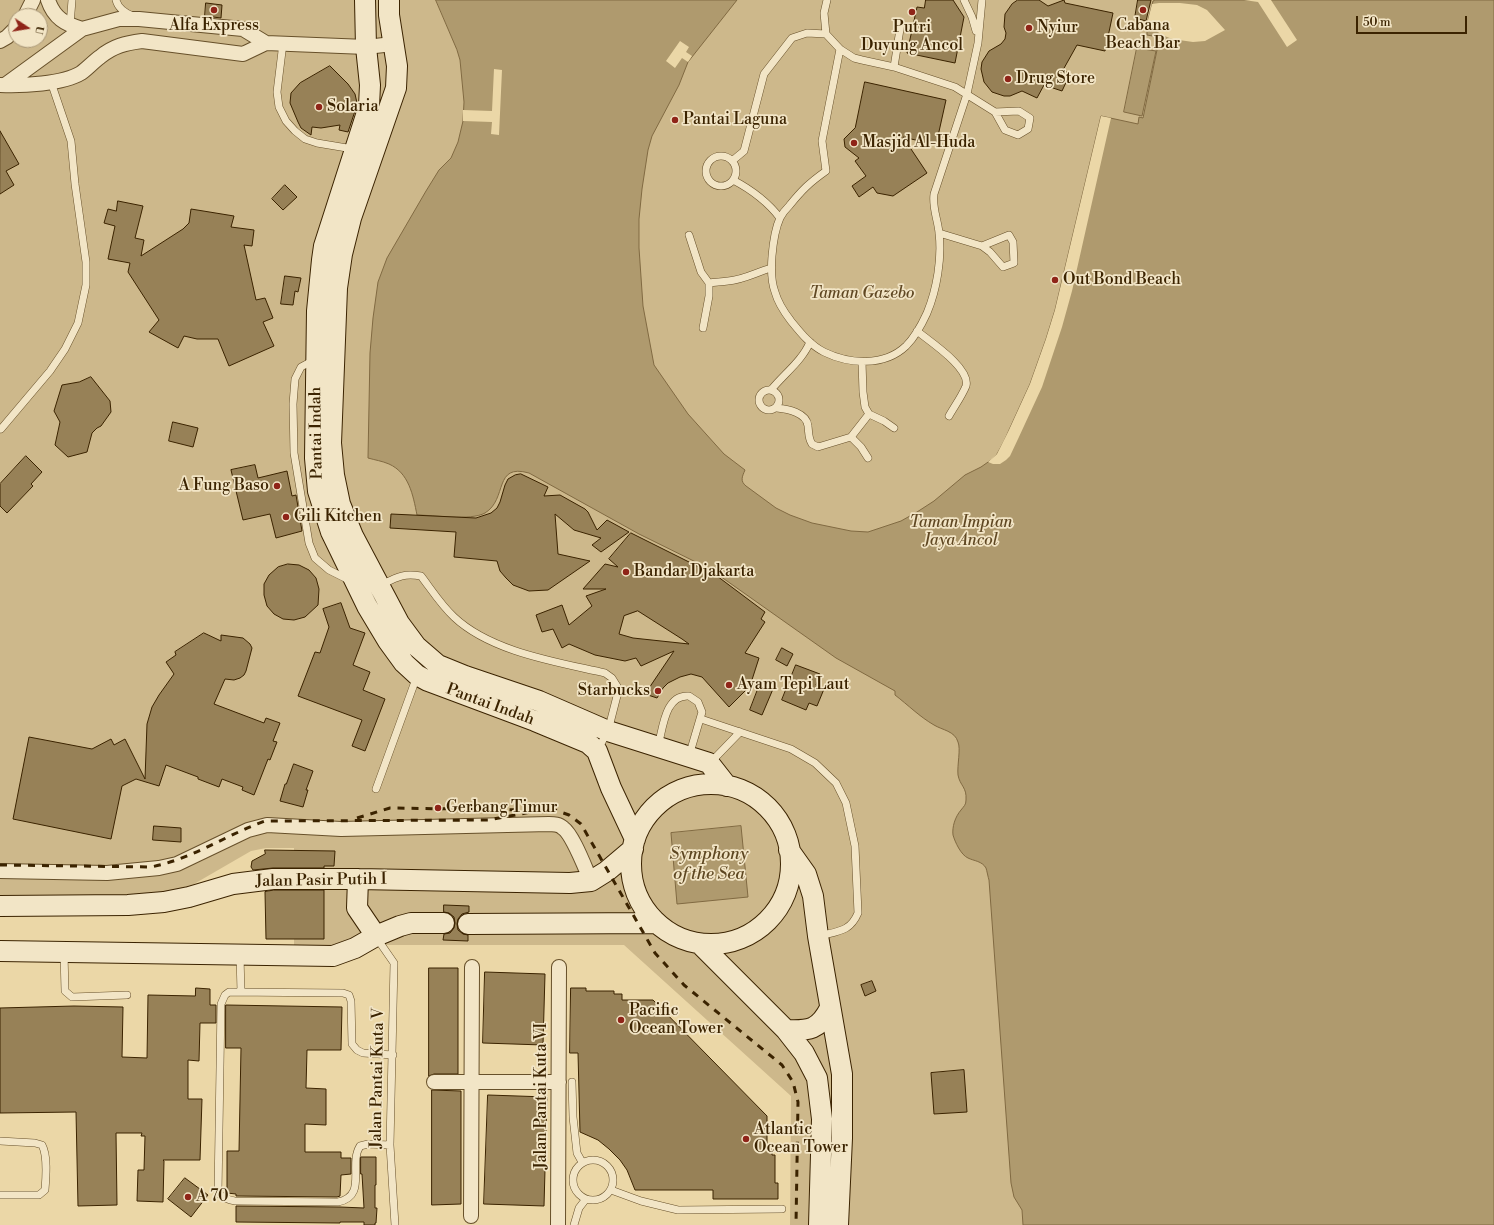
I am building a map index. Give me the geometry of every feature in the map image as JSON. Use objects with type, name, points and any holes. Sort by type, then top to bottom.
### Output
[{"type":"street","points":[[48,0],[51,8],[61,20],[76,27]]},
{"type":"street","name":"Pantai Indah","points":[[365,0],[366,47],[370,95],[369,106],[324,246],[317,311],[315,458],[318,491],[331,532],[367,606],[388,641],[404,663],[417,675],[428,681],[588,743],[596,751]]},
{"type":"street","name":"Pantai Indah","points":[[389,0],[389,15],[397,66],[396,88],[351,218],[342,254],[337,288],[332,396],[332,444],[334,475],[340,504],[353,536],[399,623],[416,646],[438,665],[465,676],[539,701],[608,731],[658,746],[709,764]]},
{"type":"street","points":[[3,85],[76,27],[119,19],[139,19],[244,30],[266,43]]},
{"type":"street","points":[[3,85],[52,82],[71,78],[114,47],[126,43],[142,41],[243,54],[266,43],[366,47],[393,44]]},
{"type":"street","points":[[596,751],[634,844]]},
{"type":"street","points":[[709,764],[727,786]]},
{"type":"street","points":[[789,849],[790,871],[786,892],[775,911],[761,927],[742,938],[722,944],[700,944],[676,937],[656,923],[642,906],[634,887],[631,866],[634,844],[645,818],[661,802],[681,790],[704,784],[727,786],[744,792],[760,802],[774,815],[783,831],[789,849],[806,874],[813,896],[818,936],[842,1074],[842,1138],[838,1225]]},
{"type":"street","points":[[0,871],[107,873],[159,868],[177,864],[248,830],[267,826],[341,829],[557,824],[564,828],[572,839],[591,881]]},
{"type":"street","name":"Jalan Pasir Putih I","points":[[0,906],[128,905],[164,902],[189,897],[233,884],[252,880],[273,879],[570,883],[591,881],[608,871],[634,844]]},
{"type":"street","points":[[358,879],[358,908],[376,936]]},
{"type":"street","points":[[0,951],[333,956],[355,948],[376,936],[400,926],[411,923],[444,923]]},
{"type":"street","points":[[468,924],[656,923]]},
{"type":"street","points":[[700,944],[786,1030],[804,1053],[817,1078],[822,1119],[819,1225]]},
{"type":"street","points":[[471,1216],[472,967]]},
{"type":"street","name":"Jalan Pantai Kuta VI","points":[[558,1225],[565,1082],[560,967]]},
{"type":"street","points":[[786,1030],[799,1031],[816,1026],[822,1022],[830,1008]]},
{"type":"street","points":[[434,1082],[565,1082]]},
{"type":"lane","points":[[72,0],[76,27]]},
{"type":"lane","points":[[116,0],[117,5],[125,13],[139,19]]},
{"type":"lane","points":[[827,0],[824,13],[826,34],[840,48],[854,58],[894,67],[955,87],[995,112],[1006,130],[1018,135],[1028,129],[1030,118],[1019,111],[995,112]]},
{"type":"lane","points":[[964,0],[972,17],[978,36]]},
{"type":"lane","points":[[840,48],[822,141],[826,171],[800,192],[780,218],[774,242],[771,268],[774,290],[780,305],[798,330],[823,352],[840,358],[862,362],[886,358],[906,346],[917,332],[927,312],[934,292],[939,256],[939,233],[934,194],[967,94],[978,43],[982,0]]},
{"type":"lane","points":[[894,67],[902,23]]},
{"type":"lane","points":[[732,161],[744,151],[764,74],[792,38],[807,33],[826,34]]},
{"type":"lane","points":[[283,43],[277,92],[279,107],[286,121],[294,131],[305,139],[317,143],[355,150]]},
{"type":"lane","points":[[1,429],[50,371],[65,349],[78,323],[86,286],[86,262],[75,184],[72,141],[52,82]]},
{"type":"lane","points":[[716,156],[724,156],[732,161],[736,171],[733,180],[727,186],[719,187],[711,184],[706,177],[705,169],[709,161],[716,156]]},
{"type":"lane","points":[[733,180],[769,204],[780,218]]},
{"type":"lane","points":[[939,233],[982,246],[990,252],[1003,267],[1014,263],[1013,242],[1009,235],[982,246]]},
{"type":"lane","points":[[689,235],[700,272],[709,283],[709,296],[703,328]]},
{"type":"lane","points":[[709,283],[743,278],[771,268]]},
{"type":"lane","points":[[917,332],[941,348],[962,370],[966,379],[966,385],[949,416]]},
{"type":"lane","points":[[810,342],[806,351],[771,390],[761,393],[759,397],[760,405],[766,411],[777,408],[792,411],[806,419],[808,424],[808,439],[812,444],[818,447],[851,437],[869,414]]},
{"type":"lane","points":[[862,362],[865,407],[869,414],[884,421],[894,428]]},
{"type":"lane","points":[[771,390],[779,396],[780,402],[777,408]]},
{"type":"lane","points":[[851,437],[861,447],[868,458]]},
{"type":"lane","points":[[379,586],[399,575],[409,574],[421,576],[454,617],[480,637],[533,657],[605,673],[612,678],[617,686],[617,696],[608,731],[596,751]]},
{"type":"lane","points":[[376,789],[417,675]]},
{"type":"lane","points":[[658,746],[669,706],[679,697],[689,696],[698,702],[701,706],[702,712],[689,757]]},
{"type":"lane","points":[[700,719],[791,749],[814,764],[836,782],[846,803],[855,846],[858,912],[854,922],[847,928],[818,936]]},
{"type":"lane","points":[[709,764],[740,732]]},
{"type":"lane","name":"Jalan Pantai Kuta V","points":[[376,936],[394,963],[390,1145],[395,1225]]},
{"type":"lane","points":[[64,952],[65,992],[68,995],[72,997],[127,994]]},
{"type":"lane","points":[[240,954],[241,992]]},
{"type":"lane","points":[[390,1145],[368,1144],[360,1146],[356,1151],[355,1189],[351,1196],[345,1200],[338,1202],[235,1201],[222,1197],[218,1193],[221,1004],[225,995],[229,992],[343,993],[349,995],[351,1001],[352,1044],[357,1050],[363,1053],[393,1055]]},
{"type":"lane","points":[[565,1082],[573,1117],[577,1153],[582,1162]]},
{"type":"lane","points":[[0,1141],[42,1144],[45,1151],[45,1184],[44,1190],[39,1195],[0,1195]]},
{"type":"lane","points":[[589,1160],[601,1161],[611,1170],[613,1184],[611,1190],[603,1198],[592,1201],[586,1199],[576,1191],[572,1179],[574,1172],[582,1162],[589,1160]]},
{"type":"lane","points":[[611,1190],[641,1201],[678,1210],[782,1209]]},
{"type":"lane","points":[[574,1225],[580,1204],[586,1199]]},
{"type":"green space","name":"Taman Impian Jaya Ancol","points":[[0,0],[1494,0],[1494,1225],[790,1225],[791,1096],[624,945],[294,945],[294,848],[266,848],[251,851],[194,884],[159,895],[0,897]]},
{"type":"water","points":[[436,0],[737,0],[688,62],[679,85],[652,136],[648,150],[639,219],[639,248],[643,306],[654,365],[688,414],[724,454],[745,470],[742,479],[746,486],[776,508],[790,515],[812,523],[851,531],[868,532],[901,521],[934,501],[965,475],[991,460],[997,454],[1004,441],[1030,384],[1055,310],[1101,116],[1138,124],[1139,117],[1143,118],[1157,50],[1155,49],[1158,37],[1147,35],[1147,24],[1153,1],[1494,0],[1494,1225],[1023,1225],[1022,1210],[1014,1197],[1011,1183],[989,880],[986,868],[963,854],[953,835],[954,822],[966,803],[965,792],[958,775],[959,745],[954,735],[924,718],[895,695],[895,691],[836,658],[710,569],[639,534],[529,473],[518,471],[510,473],[505,478],[497,499],[492,507],[485,513],[471,517],[417,515],[412,492],[406,479],[401,473],[389,464],[368,458],[370,353],[378,282],[387,258],[426,191],[439,170],[451,158],[458,142],[463,121],[464,102],[460,60]]},
{"type":"water","points":[[1137,48],[1156,51],[1142,116],[1124,112]]},
{"type":"water","name":"Symphony of the Sea","points":[[741,826],[748,897],[677,904],[671,833]]},
{"type":"pier","points":[[1244,0],[1271,0],[1297,40],[1287,47],[1258,2]]},
{"type":"pier","points":[[1152,4],[1197,5],[1207,10],[1225,30],[1205,41],[1193,42],[1172,39],[1162,35],[1147,24]]},
{"type":"pier","points":[[680,41],[689,47],[686,52],[692,56],[688,62],[682,58],[675,68],[666,61]]},
{"type":"pier","points":[[494,69],[502,70],[499,135],[491,134],[492,122],[463,121],[463,110],[492,111]]},
{"type":"pier","points":[[1101,116],[1111,118],[1072,291],[1062,327],[1042,387],[1010,456],[1000,464],[993,464],[988,462],[997,454],[1030,384],[1055,310]]},
{"type":"building","points":[[926,0],[953,0],[964,17],[955,63],[907,53],[917,7],[924,8]]},
{"type":"building","points":[[1018,0],[1039,0],[1048,6],[1064,0],[1065,3],[1113,13],[1105,51],[1077,45],[1063,70],[1070,74],[1062,91],[1044,85],[1037,98],[1022,91],[1010,96],[1004,96],[992,92],[984,82],[981,69],[982,62],[989,51],[1001,44],[1005,39],[1005,14],[1012,4]]},
{"type":"building","points":[[1138,0],[1151,0],[1146,21],[1135,18]]},
{"type":"building","name":"Alfa Express","points":[[206,3],[222,5],[221,18],[205,16]]},
{"type":"building","name":"Solaria","points":[[330,66],[348,84],[355,94],[357,103],[356,108],[348,132],[339,130],[340,125],[321,128],[312,127],[311,135],[301,128],[298,122],[290,103],[291,93],[300,83]]},
{"type":"building","points":[[865,82],[946,100],[936,145],[903,137],[927,173],[893,196],[877,193],[873,187],[859,197],[852,186],[866,176],[855,161],[859,158],[845,147],[844,139],[855,128]]},
{"type":"building","points":[[0,131],[19,164],[6,171],[14,185],[0,194]]},
{"type":"building","points":[[285,185],[297,197],[283,210],[272,199]]},
{"type":"building","points":[[118,201],[143,206],[135,238],[144,240],[141,256],[183,229],[189,223],[191,209],[234,216],[231,227],[254,230],[252,246],[244,245],[256,300],[265,298],[273,318],[263,322],[274,346],[229,366],[218,339],[197,339],[184,336],[178,348],[149,332],[159,320],[128,272],[130,263],[108,259],[115,226],[104,223],[108,209],[116,211]]},
{"type":"building","points":[[285,276],[301,278],[298,292],[295,291],[293,305],[281,304]]},
{"type":"building","points":[[91,377],[110,401],[111,412],[101,426],[92,433],[87,452],[68,457],[55,445],[60,422],[54,411],[62,385],[79,382]]},
{"type":"building","points":[[173,422],[198,428],[193,447],[169,441]]},
{"type":"building","points":[[26,456],[42,472],[31,484],[33,486],[7,513],[0,506],[0,484]]},
{"type":"building","points":[[255,465],[258,478],[287,471],[292,496],[296,495],[302,531],[276,538],[270,514],[243,520],[231,470]]},
{"type":"building","points":[[521,474],[548,487],[544,496],[560,495],[585,509],[597,530],[607,520],[629,532],[601,552],[592,545],[601,538],[574,530],[555,514],[558,554],[590,561],[548,590],[529,591],[513,585],[500,571],[497,561],[454,557],[456,532],[390,528],[391,514],[476,518],[491,513],[497,508],[500,502],[508,479],[515,475]]},
{"type":"building","points":[[631,533],[717,576],[765,612],[761,619],[765,622],[745,653],[759,658],[750,686],[729,707],[702,677],[691,674],[680,677],[668,683],[657,698],[645,694],[674,651],[641,666],[636,658],[625,661],[595,655],[569,644],[562,648],[553,629],[542,632],[536,615],[562,605],[569,625],[592,606],[586,596],[606,589],[583,589],[605,564],[618,567],[609,559]],"holes":[[[638,611],[689,644],[633,638],[619,634],[624,616]]]},
{"type":"building","points":[[288,564],[299,565],[309,570],[316,578],[319,589],[318,605],[305,617],[294,620],[283,619],[274,614],[267,606],[264,595],[264,584],[269,575],[278,567]]},
{"type":"building","points":[[341,603],[350,628],[365,633],[353,665],[370,672],[363,690],[385,699],[365,751],[352,746],[362,720],[298,696],[315,652],[320,653],[329,627],[323,609]]},
{"type":"building","points":[[204,633],[221,641],[221,635],[243,638],[252,648],[244,675],[234,680],[225,679],[214,704],[264,723],[266,718],[280,723],[273,741],[277,742],[270,760],[268,759],[254,795],[242,790],[243,787],[222,779],[219,787],[166,765],[159,786],[136,779],[122,786],[111,839],[13,819],[29,737],[92,749],[111,739],[114,745],[125,739],[145,779],[147,724],[152,707],[174,674],[166,662],[176,655],[175,652]]},
{"type":"building","points":[[782,648],[793,654],[787,666],[776,660]]},
{"type":"building","points":[[796,665],[820,674],[816,685],[824,689],[817,706],[809,703],[806,710],[782,700]]},
{"type":"building","points":[[760,684],[773,689],[762,715],[750,710]]},
{"type":"building","points":[[294,764],[313,771],[306,790],[308,790],[303,807],[280,801],[285,784]]},
{"type":"building","points":[[154,826],[181,828],[181,842],[153,840]]},
{"type":"building","points":[[265,850],[335,851],[334,866],[324,866],[324,868],[273,868],[253,870],[251,867],[252,861],[265,854]]},
{"type":"building","points":[[274,890],[324,890],[324,939],[266,939],[265,892]]},
{"type":"building","points":[[444,905],[469,906],[469,912],[462,914],[458,919],[457,924],[458,930],[463,934],[468,935],[468,941],[443,940],[444,934],[450,933],[454,928],[455,923],[454,917],[449,913],[444,912]]},
{"type":"building","points":[[429,968],[458,968],[458,1074],[434,1074],[429,1076]]},
{"type":"building","points":[[485,972],[545,974],[543,1045],[483,1043]]},
{"type":"building","points":[[872,981],[876,991],[865,996],[861,985]]},
{"type":"building","points":[[196,988],[210,989],[210,1005],[216,1005],[216,1023],[200,1023],[199,1061],[188,1060],[188,1099],[202,1099],[200,1160],[163,1160],[163,1202],[137,1201],[138,1170],[144,1170],[145,1136],[141,1136],[142,1133],[116,1133],[117,1205],[78,1206],[76,1112],[0,1113],[0,1008],[74,1006],[123,1007],[122,1057],[147,1058],[148,995],[195,996]]},
{"type":"building","points":[[571,988],[586,988],[586,991],[614,991],[614,994],[622,994],[622,1000],[653,1000],[767,1116],[767,1147],[772,1147],[772,1155],[775,1155],[775,1183],[778,1183],[778,1199],[713,1199],[713,1190],[635,1190],[627,1170],[620,1160],[598,1140],[580,1132],[578,1053],[570,1053]]},
{"type":"building","points":[[226,1005],[342,1007],[341,1050],[307,1050],[306,1088],[326,1089],[326,1125],[305,1124],[305,1152],[341,1152],[341,1158],[351,1158],[351,1174],[341,1175],[340,1196],[236,1196],[236,1194],[227,1193],[227,1151],[239,1151],[241,1048],[226,1048]]},
{"type":"building","points":[[964,1070],[967,1112],[934,1114],[931,1073]]},
{"type":"building","points":[[432,1090],[461,1091],[461,1204],[432,1205]]},
{"type":"building","points":[[488,1095],[547,1097],[544,1206],[484,1204]]},
{"type":"building","points":[[361,1157],[376,1157],[375,1208],[377,1208],[375,1225],[364,1225],[364,1222],[236,1222],[236,1206],[364,1208]]},
{"type":"building","name":"A 70","points":[[185,1178],[208,1195],[191,1217],[168,1199]]},
{"type":"railway","points":[[357,818],[390,808],[526,810]]},
{"type":"railway","points":[[0,865],[151,867],[195,853],[265,821],[488,820],[542,810],[555,810],[569,815],[581,824],[655,953],[684,985],[782,1065],[793,1082],[798,1102],[796,1225]]},
{"type":"place","name":"Alfa Express","points":[[214,10]]},
{"type":"place","name":"Cabana Beach Bar","points":[[1143,10]]},
{"type":"place","name":"Putri Duyung Ancol","points":[[912,12]]},
{"type":"place","name":"Nyiur","points":[[1029,28]]},
{"type":"place","name":"Drug Store","points":[[1008,79]]},
{"type":"place","name":"Solaria","points":[[319,107]]},
{"type":"place","name":"Pantai Laguna","points":[[675,120]]},
{"type":"place","name":"Masjid Al-Huda","points":[[854,143]]},
{"type":"place","name":"Out Bond Beach","points":[[1055,280]]},
{"type":"place","name":"A Fung Baso","points":[[277,486]]},
{"type":"place","name":"Gili Kitchen","points":[[286,517]]},
{"type":"place","name":"Bandar Djakarta","points":[[626,572]]},
{"type":"place","name":"Ayam Tepi Laut","points":[[729,685]]},
{"type":"place","name":"Starbucks","points":[[658,691]]},
{"type":"place","name":"Gerbang Timur","points":[[438,808]]},
{"type":"place","name":"Pacific Ocean Tower","points":[[621,1020]]},
{"type":"place","name":"Atlantic Ocean Tower","points":[[746,1139]]},
{"type":"place","name":"A 70","points":[[188,1197]]},
{"type":"park label","name":"Taman Gazebo","points":[[862,294]]}]
